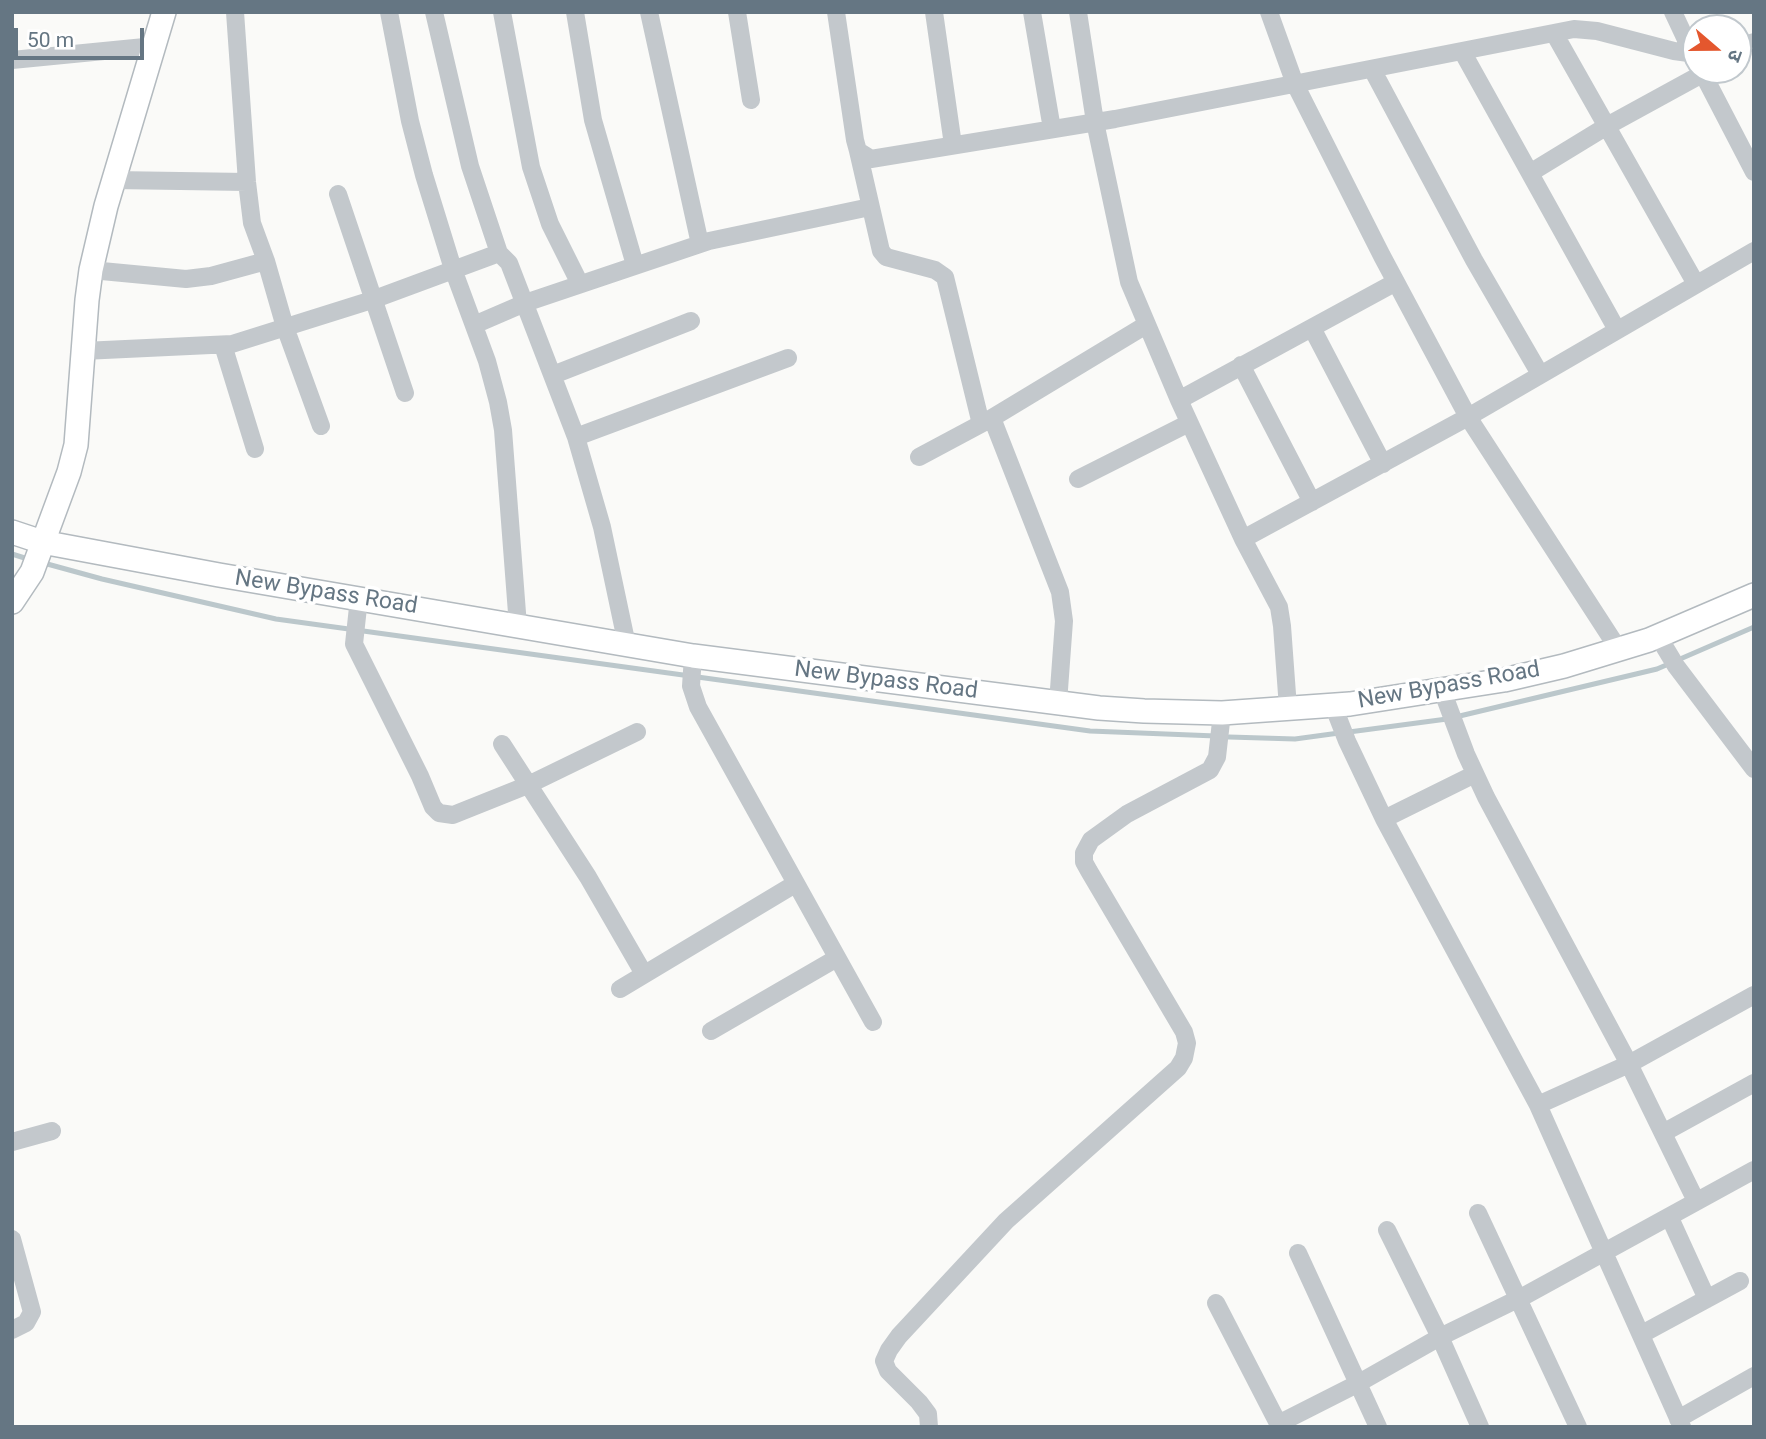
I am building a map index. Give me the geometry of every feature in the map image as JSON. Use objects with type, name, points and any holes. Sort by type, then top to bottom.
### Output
[{"type":"main road","points":[[12,602],[32,572],[58,506],[76,445],[91,270],[113,180],[164,12]]},
{"type":"main road","name":"New Bypass Road","points":[[12,532],[41,546],[627,645],[692,670],[1143,711],[1222,713],[1445,696],[1619,650],[1662,643],[1754,596]]},
{"type":"street","points":[[235,12],[252,223],[285,327],[321,426]]},
{"type":"street","points":[[389,12],[416,149],[453,269],[493,380],[503,430],[518,626]]},
{"type":"street","points":[[434,12],[470,166],[499,253],[509,262],[576,437],[602,527],[627,645]]},
{"type":"street","points":[[502,12],[531,167],[551,224],[580,284]]},
{"type":"street","points":[[575,12],[593,120],[635,265]]},
{"type":"street","points":[[649,12],[700,244]]},
{"type":"street","points":[[737,12],[751,100]]},
{"type":"street","points":[[836,12],[858,151],[878,242],[886,257],[935,270],[946,277],[987,421],[1060,592],[1064,621],[1058,703]]},
{"type":"street","points":[[934,12],[953,145]]},
{"type":"street","points":[[1032,12],[1052,129]]},
{"type":"street","points":[[1078,12],[1095,122],[1124,264],[1146,325],[1189,423],[1243,539],[1279,607],[1288,708]]},
{"type":"street","points":[[1269,12],[1295,84],[1468,416],[1619,650]]},
{"type":"street","points":[[1674,12],[1682,29]]},
{"type":"street","points":[[858,151],[871,159],[1095,122],[1574,29],[1597,31],[1682,55]]},
{"type":"street","points":[[1554,33],[1696,284]]},
{"type":"street","points":[[12,60],[155,46]]},
{"type":"street","points":[[1462,51],[1617,330]]},
{"type":"street","points":[[1371,69],[1474,260],[1540,374]]},
{"type":"street","points":[[1530,173],[1606,126],[1682,73]]},
{"type":"street","points":[[1708,84],[1754,172]]},
{"type":"street","points":[[113,180],[247,182]]},
{"type":"street","points":[[338,194],[405,393]]},
{"type":"street","points":[[474,325],[525,303],[700,244],[788,222],[870,207]]},
{"type":"street","points":[[1243,539],[1383,464],[1754,251]]},
{"type":"street","points":[[83,351],[232,344],[372,300],[499,253]]},
{"type":"street","points":[[91,270],[186,279],[266,261]]},
{"type":"street","points":[[1179,400],[1396,282]]},
{"type":"street","points":[[553,375],[691,321]]},
{"type":"street","points":[[919,457],[987,421],[1146,325]]},
{"type":"street","points":[[1312,328],[1383,464]]},
{"type":"street","points":[[223,345],[255,449]]},
{"type":"street","points":[[576,437],[788,358]]},
{"type":"street","points":[[1241,365],[1312,502]]},
{"type":"street","points":[[1078,480],[1189,423]]},
{"type":"street","points":[[359,598],[354,633],[356,650],[433,807],[439,813],[453,815],[528,785],[637,732]]},
{"type":"street","points":[[1662,643],[1676,666],[1750,757]]},
{"type":"street","points":[[692,670],[698,707],[873,1022]]},
{"type":"street","points":[[1445,696],[1475,774],[1629,1064],[1696,1202]]},
{"type":"street","points":[[1333,705],[1384,819],[1538,1105],[1680,1423],[1754,1376]]},
{"type":"street","points":[[929,1427],[928,1414],[888,1371],[884,1362],[889,1350],[1006,1221],[1178,1068],[1184,1058],[1187,1043],[1184,1032],[1089,871],[1084,862],[1084,853],[1091,840],[1127,814],[1210,770],[1217,757],[1222,713]]},
{"type":"street","points":[[502,744],[589,877],[644,974]]},
{"type":"street","points":[[1384,819],[1475,774]]},
{"type":"street","points":[[620,989],[795,884]]},
{"type":"street","points":[[711,1031],[837,958]]},
{"type":"street","points":[[1538,1105],[1629,1064],[1754,995]]},
{"type":"street","points":[[1662,1133],[1754,1083]]},
{"type":"street","points":[[12,1142],[52,1131]]},
{"type":"street","points":[[1216,1303],[1279,1426],[1754,1170]]},
{"type":"street","points":[[1478,1213],[1578,1427]]},
{"type":"street","points":[[1670,1217],[1707,1299]]},
{"type":"street","points":[[1387,1230],[1440,1337],[1480,1427]]},
{"type":"street","points":[[12,1239],[32,1312],[26,1323],[12,1330]]},
{"type":"street","points":[[1298,1253],[1378,1427]]},
{"type":"street","points":[[1642,1334],[1740,1281]]},
{"type":"waterway","points":[[12,554],[31,560]]},
{"type":"waterway","points":[[40,562],[276,619],[1090,731],[1216,736]]},
{"type":"waterway","points":[[1349,732],[1447,719],[1657,669],[1754,627]]},
{"type":"waterway","points":[[1229,737],[1295,739],[1339,733]]}]
